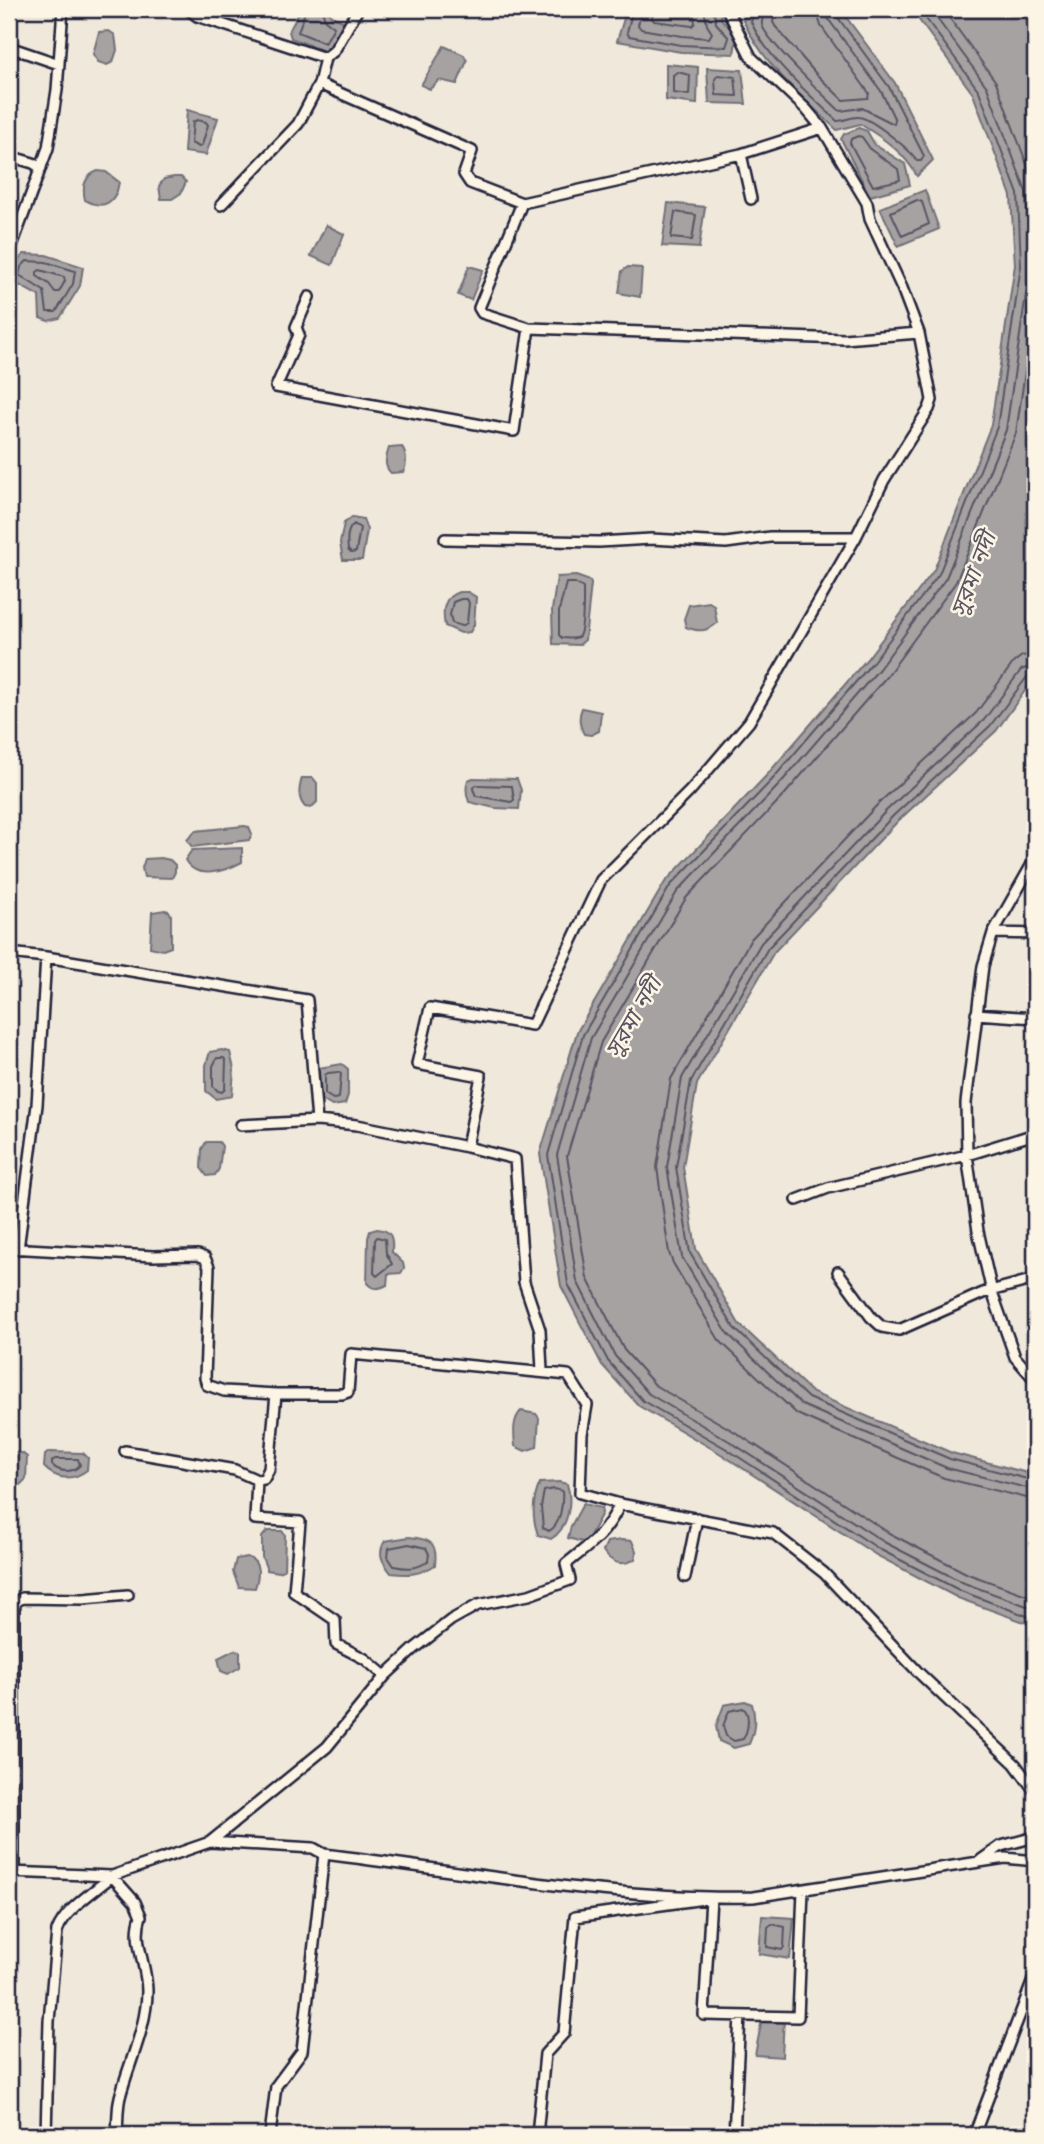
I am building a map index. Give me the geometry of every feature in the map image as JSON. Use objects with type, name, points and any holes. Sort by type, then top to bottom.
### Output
[{"type":"street","points":[[9,254],[41,168],[52,128],[63,9]]},
{"type":"street","points":[[188,9],[197,16],[325,58]]},
{"type":"street","points":[[221,205],[298,124],[319,84],[325,58],[334,51],[358,9]]},
{"type":"street","points":[[467,1147],[481,1076],[417,1064],[430,1008],[532,1025],[601,880],[690,792],[749,722],[856,537],[884,480],[932,400],[919,333],[902,288],[870,219],[867,204],[822,128],[806,109],[751,57],[727,9]]},
{"type":"street","points":[[9,47],[59,64]]},
{"type":"street","points":[[319,84],[472,151],[464,173],[470,183],[522,203],[740,154],[822,128]]},
{"type":"street","points":[[740,154],[751,199]]},
{"type":"street","points":[[9,156],[41,168]]},
{"type":"street","points":[[522,203],[479,308],[482,313],[528,328],[844,339],[919,333]]},
{"type":"street","points":[[309,297],[296,327],[299,335],[276,387],[514,431],[528,328]]},
{"type":"street","points":[[445,539],[599,542],[651,539],[726,543],[770,537],[856,537]]},
{"type":"street","points":[[1035,859],[993,933],[983,966],[966,1103],[967,1155],[978,1231],[992,1292],[1015,1357],[1035,1380]]},
{"type":"street","points":[[993,933],[1035,934]]},
{"type":"street","points":[[9,953],[307,1000],[317,1121]]},
{"type":"street","points":[[46,957],[37,1105],[13,1248],[152,1256],[198,1255],[205,1258],[209,1267],[205,1378],[207,1385],[224,1391],[342,1394],[348,1392],[351,1354],[568,1375],[587,1405],[582,1434],[580,1493],[620,1504],[773,1533],[824,1573],[919,1674],[1015,1764],[1035,1791]]},
{"type":"street","points":[[976,1014],[1035,1018]]},
{"type":"street","points":[[242,1125],[317,1121],[356,1125],[515,1158],[524,1282],[540,1330],[542,1371]]},
{"type":"street","points":[[797,1200],[828,1188],[967,1155],[1035,1134]]},
{"type":"street","points":[[838,1272],[871,1317],[882,1326],[899,1330],[974,1297],[1035,1279]]},
{"type":"street","points":[[125,1451],[235,1470],[257,1480],[264,1479],[269,1469],[276,1394]]},
{"type":"street","points":[[257,1480],[255,1519],[300,1522],[294,1592],[335,1620],[336,1644],[365,1659],[385,1676]]},
{"type":"street","points":[[128,1595],[83,1599],[22,1598],[11,1609],[11,1872],[112,1876],[210,1842],[327,1747],[385,1676],[451,1620],[478,1605],[528,1595],[570,1580],[566,1564],[592,1546],[613,1521],[620,1504]]},
{"type":"street","points":[[685,1577],[697,1518]]},
{"type":"street","points":[[979,1861],[1001,1846],[1035,1837]]},
{"type":"street","points":[[210,1842],[313,1848],[324,1854],[511,1880],[711,1898],[753,1897],[1005,1858],[1035,1861]]},
{"type":"street","points":[[270,2135],[275,2086],[302,2051],[324,1854]]},
{"type":"street","points":[[46,2135],[49,2021],[57,1931],[70,1912],[112,1876]]},
{"type":"street","points":[[112,1876],[135,1902],[141,1916],[136,1929],[145,1962],[147,1991],[144,2019],[120,2098],[117,2135]]},
{"type":"street","points":[[711,1898],[704,2015],[798,2017],[803,1890]]},
{"type":"street","points":[[537,2135],[545,2054],[564,2033],[575,1917],[711,1898]]},
{"type":"street","points":[[974,2135],[1035,1975]]},
{"type":"street","points":[[734,2135],[740,2016]]},
{"type":"water","points":[[301,9],[328,9],[331,16],[345,22],[330,53],[291,38],[289,31]]},
{"type":"water","points":[[627,9],[719,9],[722,20],[737,35],[734,54],[681,52],[617,41]]},
{"type":"water","points":[[751,9],[840,9],[895,83],[933,160],[917,176],[912,167],[885,140],[860,124],[837,130],[784,79],[761,51],[743,20]]},
{"type":"water","name":"সুরমা নদী","points":[[911,9],[1035,9],[1035,677],[996,731],[898,821],[774,952],[697,1084],[683,1167],[696,1249],[739,1324],[813,1393],[952,1453],[1035,1475],[1035,1626],[958,1598],[876,1555],[721,1454],[639,1406],[602,1365],[561,1286],[540,1154],[577,1032],[665,882],[766,776],[867,659],[934,570],[991,425],[1015,265],[1011,196],[973,94]]},
{"type":"water","points":[[109,31],[115,35],[117,50],[113,62],[107,65],[98,62],[93,54],[99,32]]},
{"type":"water","points":[[444,46],[464,55],[467,61],[457,84],[439,80],[430,89],[421,85]]},
{"type":"water","points":[[666,64],[698,67],[697,104],[666,100]]},
{"type":"water","points":[[707,68],[742,70],[746,104],[709,103]]},
{"type":"water","points":[[187,110],[218,118],[206,155],[184,152]]},
{"type":"water","points":[[859,128],[867,131],[875,145],[905,164],[910,185],[870,196],[841,139],[844,134]]},
{"type":"water","points":[[98,171],[106,172],[119,182],[112,199],[108,203],[98,205],[85,200],[84,186],[87,179]]},
{"type":"water","points":[[181,177],[186,182],[181,193],[172,199],[161,199],[159,186],[164,179]]},
{"type":"water","points":[[925,190],[939,229],[898,246],[880,208]]},
{"type":"water","points":[[668,203],[705,207],[699,248],[662,246]]},
{"type":"water","points":[[326,225],[344,234],[332,265],[311,256]]},
{"type":"water","points":[[24,254],[46,255],[83,267],[80,286],[60,318],[48,321],[40,318],[39,296],[17,284],[10,275],[15,263]]},
{"type":"water","points":[[469,266],[483,270],[471,300],[458,295]]},
{"type":"water","points":[[628,267],[642,268],[640,297],[619,293],[622,271]]},
{"type":"water","points":[[402,447],[406,456],[403,472],[391,473],[386,464],[389,448]]},
{"type":"water","points":[[352,517],[363,519],[367,530],[362,560],[343,560],[340,543],[344,523]]},
{"type":"water","points":[[576,576],[590,581],[591,584],[585,640],[579,645],[553,644],[552,610],[557,577]]},
{"type":"water","points":[[459,592],[468,592],[476,597],[474,625],[470,632],[461,633],[445,626],[445,605],[450,597]]},
{"type":"water","points":[[709,602],[714,605],[717,623],[702,630],[686,627],[684,619],[689,605]]},
{"type":"water","points":[[582,708],[601,712],[599,731],[591,735],[584,734],[580,721]]},
{"type":"water","points":[[302,778],[313,778],[317,783],[317,802],[311,808],[305,807],[300,797]]},
{"type":"water","points":[[517,779],[521,790],[519,809],[495,808],[469,802],[466,786],[468,780]]},
{"type":"water","points":[[249,827],[252,834],[249,840],[192,847],[187,840],[195,831]]},
{"type":"water","points":[[242,848],[242,862],[220,871],[197,870],[185,860],[192,850]]},
{"type":"water","points":[[145,859],[170,860],[175,865],[172,878],[144,877],[142,868]]},
{"type":"water","points":[[165,910],[171,915],[171,947],[163,950],[150,947],[152,912]]},
{"type":"water","points":[[210,1052],[230,1052],[234,1069],[232,1096],[216,1099],[206,1091],[206,1065]]},
{"type":"water","points":[[342,1064],[348,1069],[348,1095],[345,1104],[332,1106],[320,1099],[318,1068]]},
{"type":"water","points":[[206,1142],[219,1142],[222,1146],[219,1169],[215,1175],[207,1176],[201,1168],[202,1149]]},
{"type":"water","points":[[377,1229],[389,1233],[392,1252],[403,1263],[404,1268],[401,1273],[388,1274],[387,1285],[376,1288],[367,1283],[368,1238],[370,1231]]},
{"type":"water","points":[[521,1411],[536,1414],[539,1418],[537,1447],[525,1451],[515,1446],[515,1423]]},
{"type":"water","points":[[9,1452],[22,1453],[27,1457],[26,1479],[19,1486],[9,1485]]},
{"type":"water","points":[[49,1452],[83,1453],[88,1458],[87,1470],[65,1478],[54,1475],[44,1467],[45,1455]]},
{"type":"water","points":[[540,1483],[567,1484],[569,1507],[562,1529],[551,1539],[538,1535],[534,1502]]},
{"type":"water","points":[[583,1504],[601,1508],[602,1513],[586,1543],[568,1538]]},
{"type":"water","points":[[267,1531],[282,1531],[285,1535],[284,1570],[279,1572],[267,1570],[262,1557],[262,1537]]},
{"type":"water","points":[[409,1537],[431,1543],[435,1551],[435,1565],[414,1574],[391,1573],[382,1557],[381,1550],[385,1541]]},
{"type":"water","points":[[632,1541],[636,1551],[635,1559],[621,1563],[613,1561],[603,1551],[607,1542]]},
{"type":"water","points":[[247,1557],[257,1565],[255,1588],[239,1587],[233,1572],[236,1559]]},
{"type":"water","points":[[234,1650],[240,1652],[240,1667],[228,1674],[221,1671],[218,1658]]},
{"type":"water","points":[[745,1701],[752,1704],[753,1734],[749,1744],[734,1748],[719,1741],[716,1726],[724,1705]]},
{"type":"water","points":[[762,1916],[794,1918],[790,1959],[759,1954]]},
{"type":"water","points":[[784,2018],[782,2057],[755,2055],[762,2019]]}]
